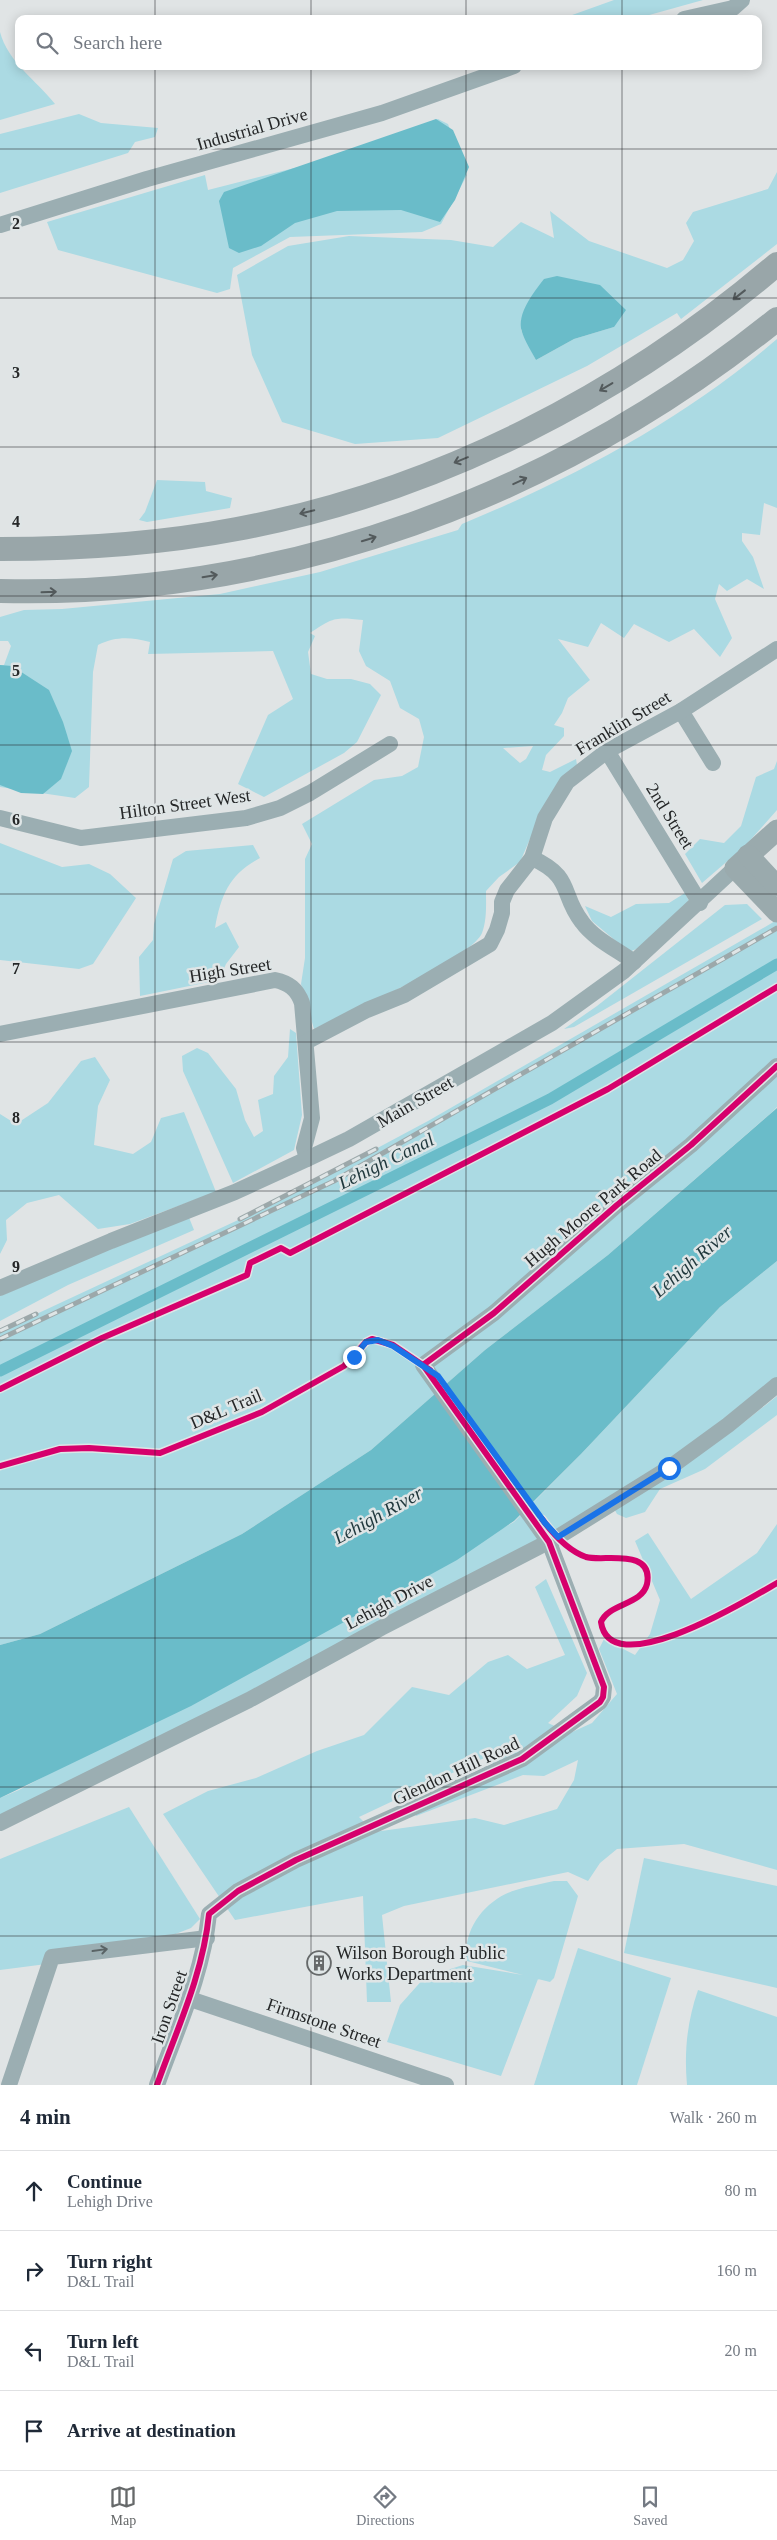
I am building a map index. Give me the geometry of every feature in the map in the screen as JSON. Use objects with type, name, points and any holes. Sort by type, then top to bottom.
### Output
[{"type":"highway","points":[[0,549],[116,545],[238,529],[351,500],[423,476],[497,445],[567,409],[619,379],[692,331],[777,264]]},
{"type":"highway","points":[[0,591],[34,592],[112,588],[234,572],[345,547],[420,522],[526,479],[608,436],[690,385],[777,319]]},
{"type":"main road","name":"Main Street","points":[[741,862],[777,830]]},
{"type":"main road","points":[[741,862],[771,888],[777,912]]},
{"type":"street","points":[[702,15],[733,8],[742,0]]},
{"type":"street","name":"Industrial Drive","points":[[0,225],[147,179],[382,113],[503,70]]},
{"type":"street","name":"Franklin Street","points":[[306,1042],[367,1010],[404,995],[490,944],[497,930],[502,913],[502,902],[507,890],[532,858],[545,818],[567,782],[607,752],[681,711],[777,649]]},
{"type":"street","points":[[681,711],[713,764]]},
{"type":"street","name":"Hilton Street West","points":[[0,818],[82,838],[246,818],[280,808],[310,793],[390,744]]},
{"type":"street","name":"2nd Street","points":[[607,752],[700,902]]},
{"type":"street","points":[[532,858],[549,867],[559,877],[566,887],[583,924],[634,962]]},
{"type":"street","name":"Main Street","points":[[0,1288],[111,1240],[235,1192],[349,1139],[552,1023],[634,962],[741,862]]},
{"type":"street","name":"High Street","points":[[0,1034],[275,980],[284,982],[298,994],[302,1003],[312,1118],[306,1139],[307,1159]]},
{"type":"street","name":"Hugh Moore Park Road","points":[[423,1365],[494,1313],[617,1205],[691,1145],[777,1066]]},
{"type":"street","name":"Glendon Hill Road","points":[[206,1938],[209,1914],[238,1891],[296,1860],[522,1759],[600,1702],[604,1687],[549,1542],[423,1365]]},
{"type":"street","name":"Lehigh Drive","points":[[0,1823],[249,1700],[381,1628],[549,1542],[669,1468],[728,1426],[777,1385]]},
{"type":"street","points":[[9,2085],[52,1957],[206,1938]]},
{"type":"street","name":"Iron Street","points":[[157,2085],[190,1999],[206,1938]]},
{"type":"street","name":"Firmstone Street","points":[[190,1999],[446,2085]]},
{"type":"shaded area","points":[[614,0],[703,0],[649,15],[572,15]]},
{"type":"shaded area","points":[[0,32],[9,53],[15,61],[15,70],[23,70],[55,104],[0,120]]},
{"type":"shaded area","points":[[79,114],[101,123],[158,128],[155,137],[135,142],[128,153],[0,193],[0,134]]},
{"type":"shaded area","points":[[438,119],[448,124],[467,175],[441,224],[422,232],[290,237],[233,268],[230,289],[217,293],[58,250],[47,222],[205,175],[208,190],[314,163]]},
{"type":"shaded area","points":[[777,172],[777,244],[681,319],[677,313],[587,366],[438,438],[355,444],[282,422],[252,355],[237,275],[288,246],[349,236],[451,240],[493,247],[521,222],[554,238],[550,211],[589,241],[667,268],[683,260],[694,241],[686,223],[693,212],[768,189]],"holes":[[[522,318],[614,327],[574,339],[536,360],[521,330]]]},
{"type":"shaded area","points":[[777,339],[777,508],[764,503],[760,535],[742,533],[742,541],[753,557],[764,589],[747,579],[727,591],[719,584],[715,599],[732,638],[720,657],[694,629],[669,642],[634,624],[624,638],[601,623],[588,647],[558,639],[590,680],[568,698],[562,713],[554,725],[564,728],[564,736],[546,755],[542,770],[550,772],[576,759],[577,765],[530,839],[520,862],[499,877],[486,891],[484,928],[482,933],[473,944],[432,971],[405,986],[314,1029],[301,984],[305,958],[305,859],[312,844],[302,824],[374,780],[402,776],[418,767],[424,737],[419,719],[400,708],[390,681],[366,666],[359,651],[363,620],[335,619],[324,624],[310,633],[315,636],[308,652],[311,674],[327,679],[351,679],[370,684],[381,695],[357,742],[344,753],[264,797],[238,784],[268,715],[293,699],[273,651],[148,654],[150,642],[130,638],[111,640],[98,645],[93,672],[89,787],[75,798],[0,787],[0,665],[4,665],[11,646],[8,641],[0,641],[0,617],[24,610],[62,609],[220,594],[320,572],[458,530],[462,524],[546,487],[627,444],[666,421],[741,368]],"holes":[[[533,746],[526,759],[520,763],[503,748]]]},
{"type":"shaded area","points":[[157,480],[205,482],[206,491],[232,498],[230,508],[147,522],[139,520],[145,512]]},
{"type":"shaded area","points":[[777,761],[777,810],[745,846],[702,883],[685,854],[700,839],[724,843],[741,826],[756,777],[774,769]]},
{"type":"shaded area","points":[[0,843],[62,867],[89,864],[110,874],[136,898],[93,964],[79,969],[0,960]]},
{"type":"shaded area","points":[[253,845],[260,858],[241,871],[228,886],[217,916],[215,928],[226,922],[239,947],[226,964],[219,980],[140,996],[139,957],[153,940],[154,924],[173,859],[186,851]]},
{"type":"shaded area","points":[[685,893],[689,901],[639,948],[629,952],[592,921],[585,906],[611,917],[636,904],[669,903]]},
{"type":"shaded area","points":[[747,904],[762,919],[574,1027],[564,1029],[597,1006],[725,905]]},
{"type":"shaded area","points":[[777,920],[777,1107],[771,1113],[608,1255],[485,1350],[371,1450],[242,1534],[40,1634],[0,1645],[0,1331],[236,1221],[325,1176],[428,1121]]},
{"type":"shaded area","points":[[290,1029],[296,1033],[302,1115],[294,1150],[233,1183],[183,1071],[182,1056],[197,1048],[208,1053],[236,1089],[245,1120],[254,1137],[263,1131],[258,1100],[273,1094],[274,1076],[288,1057]]},
{"type":"shaded area","points":[[95,1057],[110,1080],[98,1106],[94,1145],[133,1154],[151,1142],[161,1118],[184,1112],[216,1192],[130,1224],[98,1229],[59,1195],[27,1203],[6,1220],[7,1240],[0,1254],[0,1114],[16,1124],[48,1103],[81,1061]]},
{"type":"shaded area","points":[[188,1215],[194,1230],[68,1285],[0,1321],[0,1296]]},
{"type":"shaded area","points":[[777,1261],[777,1385],[743,1423],[777,1396],[777,1415],[705,1469],[660,1489],[645,1512],[626,1518],[617,1514],[612,1505],[0,1823],[0,1798],[19,1790],[514,1522],[720,1307]]},
{"type":"shaded area","points":[[777,1524],[777,1870],[684,1844],[617,1849],[600,1863],[588,1881],[568,1872],[404,1906],[382,1915],[391,2002],[367,2002],[363,1896],[235,1920],[163,1814],[208,1791],[256,1778],[317,1751],[364,1735],[412,1687],[449,1695],[488,1662],[508,1655],[527,1669],[565,1655],[535,1587],[546,1579],[587,1673],[577,1696],[548,1723],[570,1733],[592,1723],[617,1694],[599,1649],[604,1639],[635,1655],[650,1634],[660,1600],[635,1541],[648,1533],[691,1599],[757,1553]],"holes":[[[499,1751],[501,1757],[486,1767],[409,1802],[416,1816],[523,1775],[544,1776],[578,1760],[574,1780],[557,1809],[504,1825],[475,1818],[374,1832],[359,1817]]]},
{"type":"shaded area","points":[[129,1807],[200,1919],[191,1928],[124,1954],[0,1970],[0,1859]]},
{"type":"shaded area","points":[[644,1858],[777,1886],[777,1988],[624,1953]]},
{"type":"shaded area","points":[[554,1881],[567,1881],[578,1896],[554,1978],[550,1982],[538,1979],[501,2076],[387,2042],[400,2005],[425,1977],[463,1965],[523,1975],[467,1961],[466,1949],[472,1927],[486,1908],[505,1894]]},
{"type":"shaded area","points":[[578,1948],[671,1978],[637,2085],[534,2085]]},
{"type":"shaded area","points":[[698,1990],[777,2017],[777,2085],[687,2085],[687,2037]]},
{"type":"water","points":[[436,119],[453,130],[469,167],[455,200],[440,222],[401,210],[337,211],[295,223],[261,246],[239,253],[229,248],[219,201],[224,192]]},
{"type":"water","points":[[557,276],[600,285],[626,310],[614,327],[574,339],[536,360],[522,332],[522,318],[527,304],[544,279]]},
{"type":"water","points":[[0,665],[12,666],[49,690],[63,722],[72,751],[61,779],[43,794],[21,793],[0,785]]},
{"type":"water","name":"Lehigh River","points":[[777,1108],[777,1261],[720,1307],[581,1454],[514,1521],[457,1560],[191,1706],[0,1798],[0,1645],[40,1634],[242,1534],[371,1450],[485,1350],[608,1255]]},
{"type":"waterway","name":"Lehigh Canal","points":[[0,1371],[550,1099],[777,964]]},
{"type":"railway","points":[[0,1339],[334,1181],[777,928]]},
{"type":"railway","points":[[240,1219],[376,1149]]},
{"type":"railway","points":[[0,1331],[36,1314]]},
{"type":"cycle path","points":[[0,1389],[102,1338],[247,1275],[250,1263],[281,1248],[290,1253],[608,1089],[777,987]]},
{"type":"cycle path","points":[[157,2085],[195,1980],[206,1936],[209,1914],[238,1891],[296,1860],[522,1759],[600,1702],[603,1697],[604,1687],[549,1542],[423,1365],[494,1313],[617,1205],[691,1145],[777,1066]]},
{"type":"cycle path","name":"D&L Trail","points":[[0,1466],[60,1449],[89,1448],[160,1453],[262,1412],[344,1366],[366,1342],[372,1339],[393,1345],[430,1370]]},
{"type":"cycle path","points":[[542,1519],[562,1541],[574,1551],[586,1557],[626,1558],[643,1565],[647,1572],[647,1584],[644,1591],[639,1596],[611,1611],[601,1622],[610,1639],[629,1645],[654,1641],[683,1632],[712,1619],[777,1583]]},
{"type":"place","name":"Wilson Borough Public Works Department","points":[[319,1963]]},
{"type":"route","points":[[354,1357],[366,1342],[372,1339],[378,1340],[386,1342],[408,1355],[438,1376],[545,1523],[558,1537],[669,1468]]}]
